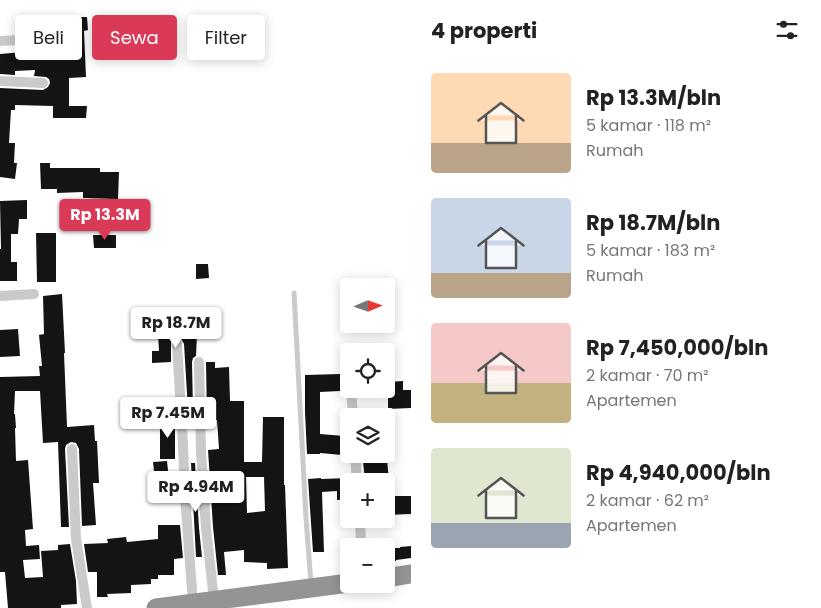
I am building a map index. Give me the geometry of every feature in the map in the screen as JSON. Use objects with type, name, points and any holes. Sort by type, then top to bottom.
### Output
[{"type":"highway","points":[[395,577],[411,574]]},
{"type":"highway","points":[[156,608],[214,600],[249,602],[311,587],[340,584]]},
{"type":"street","points":[[0,41],[15,40]]},
{"type":"street","points":[[0,81],[43,83]]},
{"type":"street","points":[[0,296],[34,294]]},
{"type":"street","points":[[177,344],[184,496],[193,603]]},
{"type":"street","points":[[199,362],[206,519],[214,600]]},
{"type":"street","points":[[72,449],[76,539],[87,608]]},
{"type":"lane","points":[[294,293],[311,587]]},
{"type":"building","points":[[82,17],[87,17],[88,30],[84,31],[86,77],[69,78],[69,106],[87,106],[86,118],[53,118],[53,106],[15,105],[15,110],[11,110],[9,143],[15,143],[14,163],[17,163],[15,179],[0,177],[0,88],[43,90],[50,83],[46,77],[34,76],[35,70],[15,71],[15,75],[0,74],[0,54],[15,53],[15,60],[82,60]]},
{"type":"building","points":[[40,163],[50,163],[50,168],[100,168],[100,172],[119,172],[118,199],[83,198],[83,192],[57,193],[57,189],[41,189]]},
{"type":"building","points":[[27,200],[27,219],[19,219],[18,234],[11,234],[11,262],[17,262],[17,281],[0,281],[0,201]]},
{"type":"building","points":[[36,233],[56,233],[56,282],[37,282]]},
{"type":"building","points":[[93,235],[116,235],[116,248],[94,248]]},
{"type":"building","points":[[196,264],[208,264],[209,278],[196,279]]},
{"type":"building","points":[[62,294],[67,427],[94,425],[95,441],[97,441],[99,483],[93,483],[96,525],[82,526],[79,449],[76,443],[71,442],[66,445],[65,449],[69,527],[61,527],[58,442],[43,443],[40,391],[15,391],[16,461],[28,460],[33,529],[25,530],[26,546],[39,545],[40,559],[23,560],[25,578],[43,577],[41,551],[58,550],[58,545],[70,544],[76,581],[77,604],[61,605],[61,608],[8,608],[5,572],[0,572],[0,377],[40,376],[39,366],[42,366],[39,335],[44,334],[43,296]]},
{"type":"building","points":[[180,316],[181,335],[197,335],[196,356],[192,362],[193,410],[188,410],[184,344],[182,340],[176,337],[171,341],[171,362],[152,363],[152,351],[159,351],[157,317]]},
{"type":"building","points":[[18,329],[20,356],[0,357],[0,330]]},
{"type":"building","points":[[206,362],[215,362],[215,368],[229,367],[230,401],[244,401],[244,462],[262,462],[263,417],[284,417],[284,485],[288,568],[267,569],[267,563],[244,562],[244,550],[224,552],[226,575],[218,575],[208,450],[219,449],[217,420],[207,421]],"holes":[[[246,477],[264,477],[265,511],[247,513]]]},
{"type":"building","points":[[340,374],[340,391],[320,392],[320,434],[340,436],[340,455],[307,454],[305,375]]},
{"type":"building","points":[[403,381],[403,390],[411,390],[411,408],[388,408],[388,398],[395,398],[395,382]]},
{"type":"building","points":[[175,419],[175,459],[160,459],[160,420]]},
{"type":"building","points":[[167,461],[171,498],[157,499],[153,462]]},
{"type":"building","points":[[191,463],[195,463],[202,557],[196,557]]},
{"type":"building","points":[[363,463],[387,463],[388,473],[364,473]]},
{"type":"building","points":[[340,478],[340,500],[337,500],[337,491],[322,492],[324,552],[313,552],[308,479]]},
{"type":"building","points":[[395,496],[411,496],[411,514],[395,515]]},
{"type":"building","points":[[158,525],[180,525],[183,558],[174,559],[174,575],[158,575],[158,579],[151,579],[151,584],[131,585],[131,593],[107,594],[108,597],[97,597],[97,572],[88,572],[84,544],[108,543],[107,539],[126,537],[127,542],[158,539]]},
{"type":"building","points":[[411,546],[411,558],[395,561],[395,548]]}]
